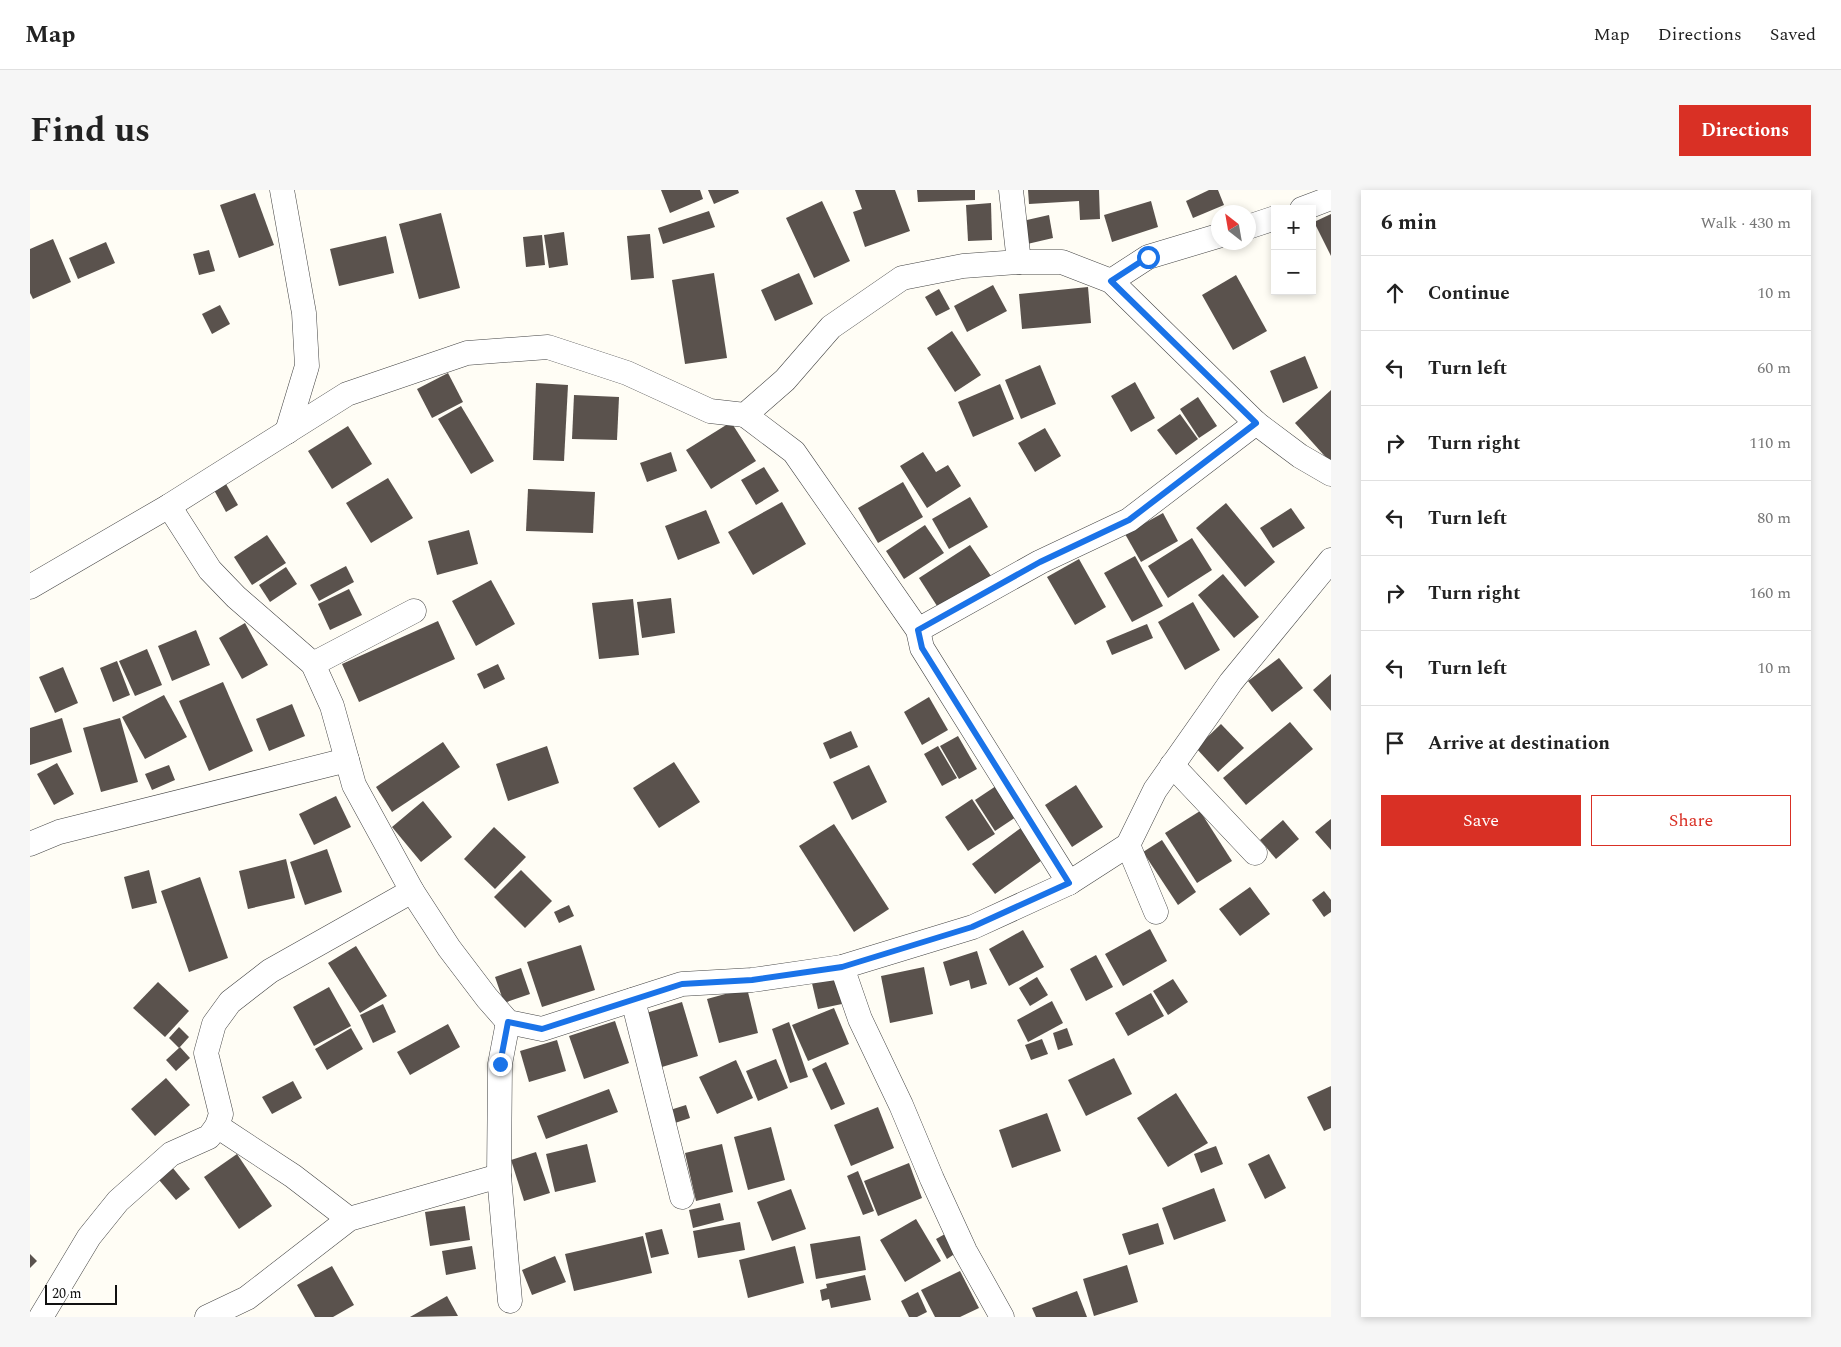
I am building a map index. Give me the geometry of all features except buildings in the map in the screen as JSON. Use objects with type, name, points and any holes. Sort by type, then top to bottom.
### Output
[{"type":"street","points":[[282,190],[304,313],[307,366],[287,432]]},
{"type":"street","points":[[1011,190],[1019,262]]},
{"type":"street","points":[[1313,205],[1331,198]]},
{"type":"street","points":[[1256,224],[1271,219]]},
{"type":"street","points":[[1111,281],[1148,257],[1211,238]]},
{"type":"street","points":[[745,415],[785,380],[832,327],[902,278],[964,266],[1019,262],[1062,262],[1111,281],[1256,423],[1300,456],[1331,474]]},
{"type":"street","points":[[30,587],[169,506],[348,394],[467,353],[548,347],[627,373],[710,411],[745,415],[794,452],[918,630],[922,648],[1069,883]]},
{"type":"street","points":[[918,630],[1040,562],[1129,520],[1256,423]]},
{"type":"street","points":[[169,506],[210,570],[236,597],[313,664],[332,706],[354,785],[412,891],[449,948],[508,1022],[542,1029],[682,984],[752,980],[842,967],[972,927],[1069,883],[1128,845],[1155,790],[1231,682],[1331,560]]},
{"type":"street","points":[[313,664],[414,611]]},
{"type":"street","points":[[30,844],[59,832],[347,760]]},
{"type":"street","points":[[1172,765],[1255,853]]},
{"type":"street","points":[[1128,845],[1156,912]]},
{"type":"street","points":[[40,1317],[89,1237],[118,1201],[171,1154],[209,1137],[217,1126],[221,1114],[206,1053],[214,1024],[230,1002],[270,971],[412,891]]},
{"type":"street","points":[[842,967],[860,1019],[901,1105],[932,1179],[965,1251],[1002,1317]]},
{"type":"street","points":[[633,1000],[682,1197]]},
{"type":"street","points":[[508,1022],[500,1064],[499,1176],[510,1300]]},
{"type":"street","points":[[217,1126],[293,1176],[349,1219]]},
{"type":"street","points":[[207,1317],[246,1298],[349,1219],[499,1176]]},
{"type":"route","points":[[500,1064],[508,1022],[542,1029],[682,984],[752,980],[842,967],[972,927],[1069,883],[922,648],[918,630],[1040,562],[1129,520],[1256,423],[1111,281],[1148,257]]}]
